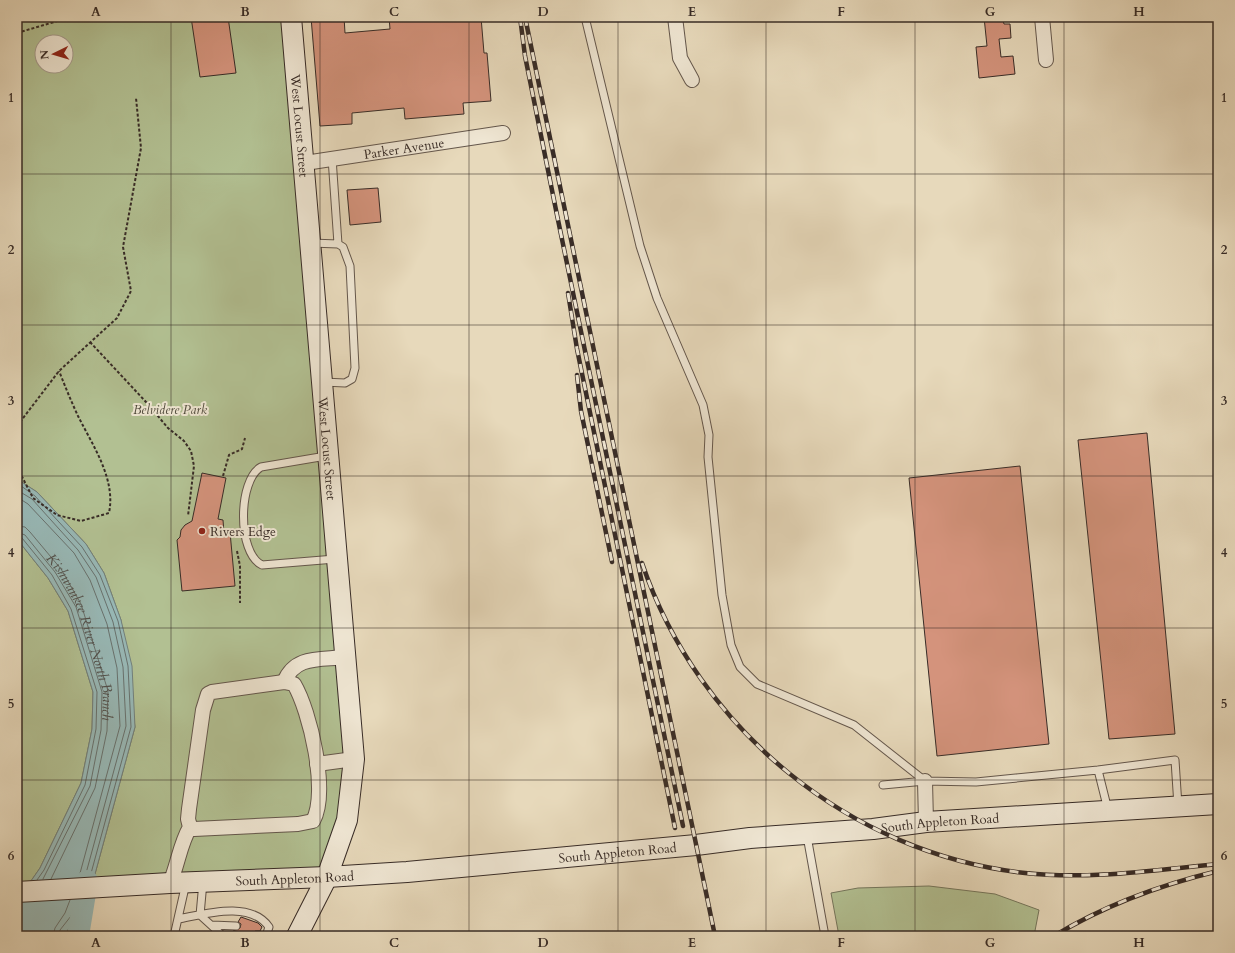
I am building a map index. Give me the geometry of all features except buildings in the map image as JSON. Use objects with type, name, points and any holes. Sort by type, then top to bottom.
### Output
[{"type":"main road","name":"West Locust Street","points":[[291,17],[354,759],[347,820],[327,877],[297,936]]},
{"type":"main road","name":"South Appleton Road","points":[[17,892],[186,882],[327,877],[423,870],[873,829],[926,822],[1218,804]]},
{"type":"street","points":[[675,17],[680,58],[692,80]]},
{"type":"street","points":[[1042,17],[1046,60]]},
{"type":"street","name":"Parker Avenue","points":[[304,163],[503,133]]},
{"type":"street","points":[[284,682],[288,672],[301,662],[345,658]]},
{"type":"street","points":[[186,882],[176,868],[183,839],[190,827],[188,819],[189,809],[204,710],[208,694],[212,692],[284,682],[294,684],[300,695],[315,745],[317,764],[317,809],[313,821],[298,824],[194,829],[190,827]]},
{"type":"street","points":[[317,764],[354,759]]},
{"type":"street","points":[[925,781],[926,822]]},
{"type":"lane","points":[[585,17],[640,246],[657,298],[703,405],[709,435],[708,457],[722,595],[731,645],[740,667],[757,684],[854,725],[925,781]]},
{"type":"lane","points":[[332,158],[338,244]]},
{"type":"lane","points":[[311,243],[338,244],[343,247],[350,266],[354,368],[352,379],[346,383],[322,382]]},
{"type":"lane","points":[[329,456],[276,464],[256,470],[251,479],[244,508],[246,540],[248,551],[258,563],[262,565],[337,559]]},
{"type":"lane","points":[[883,785],[925,781],[976,782],[1098,770],[1175,760],[1178,806]]},
{"type":"lane","points":[[1098,770],[1108,810]]},
{"type":"lane","points":[[807,834],[825,936]]},
{"type":"lane","points":[[186,882],[200,915],[223,936]]},
{"type":"lane","points":[[174,936],[186,882]]},
{"type":"lane","points":[[178,919],[240,910],[264,919],[269,927],[261,936]]},
{"type":"lane","points":[[212,926],[236,926]]},
{"type":"path","points":[[17,33],[71,17]]},
{"type":"path","points":[[17,426],[59,371],[117,318],[131,291],[123,247],[141,148],[136,98]]},
{"type":"path","points":[[90,342],[168,428],[184,441],[192,451],[194,466],[188,516]]},
{"type":"path","points":[[17,466],[32,498],[57,514],[81,521],[109,513],[111,500],[108,483],[100,461],[59,371]]},
{"type":"path","points":[[223,476],[229,455],[242,448],[246,438]]},
{"type":"path","points":[[237,551],[240,566],[240,603]]},
{"type":"green space","name":"Belvidere Park","points":[[17,17],[291,17],[354,759],[327,877],[92,885],[135,727],[121,620],[104,573],[86,544],[37,492],[17,479]]},
{"type":"green space","points":[[17,539],[48,578],[68,611],[93,692],[92,729],[81,783],[40,868],[17,901]]},
{"type":"green space","points":[[929,886],[995,894],[1039,910],[1034,936],[839,936],[831,893],[858,888]]},
{"type":"water","points":[[17,479],[37,492],[86,544],[104,573],[121,620],[132,666],[135,727],[92,885],[78,921],[67,936],[17,936],[17,901],[40,868],[81,783],[92,729],[93,692],[68,611],[48,578],[17,539]]},
{"type":"waterway","name":"Kishwaukee River North Branch","points":[[78,936],[87,881]]},
{"type":"railway","points":[[520,17],[525,56],[557,215],[683,826]]},
{"type":"railway","points":[[525,17],[715,936]]},
{"type":"railway","points":[[568,293],[577,349],[675,828]]},
{"type":"railway","points":[[577,375],[581,411],[612,562]]},
{"type":"railway","points":[[642,563],[667,623],[701,679],[742,729],[789,773],[842,810],[899,840],[961,861],[1025,873],[1049,875],[1097,875],[1218,864]]},
{"type":"railway","points":[[1054,936],[1093,915],[1133,897],[1218,871]]},
{"type":"place","name":"Rivers Edge","points":[[202,531]]}]
